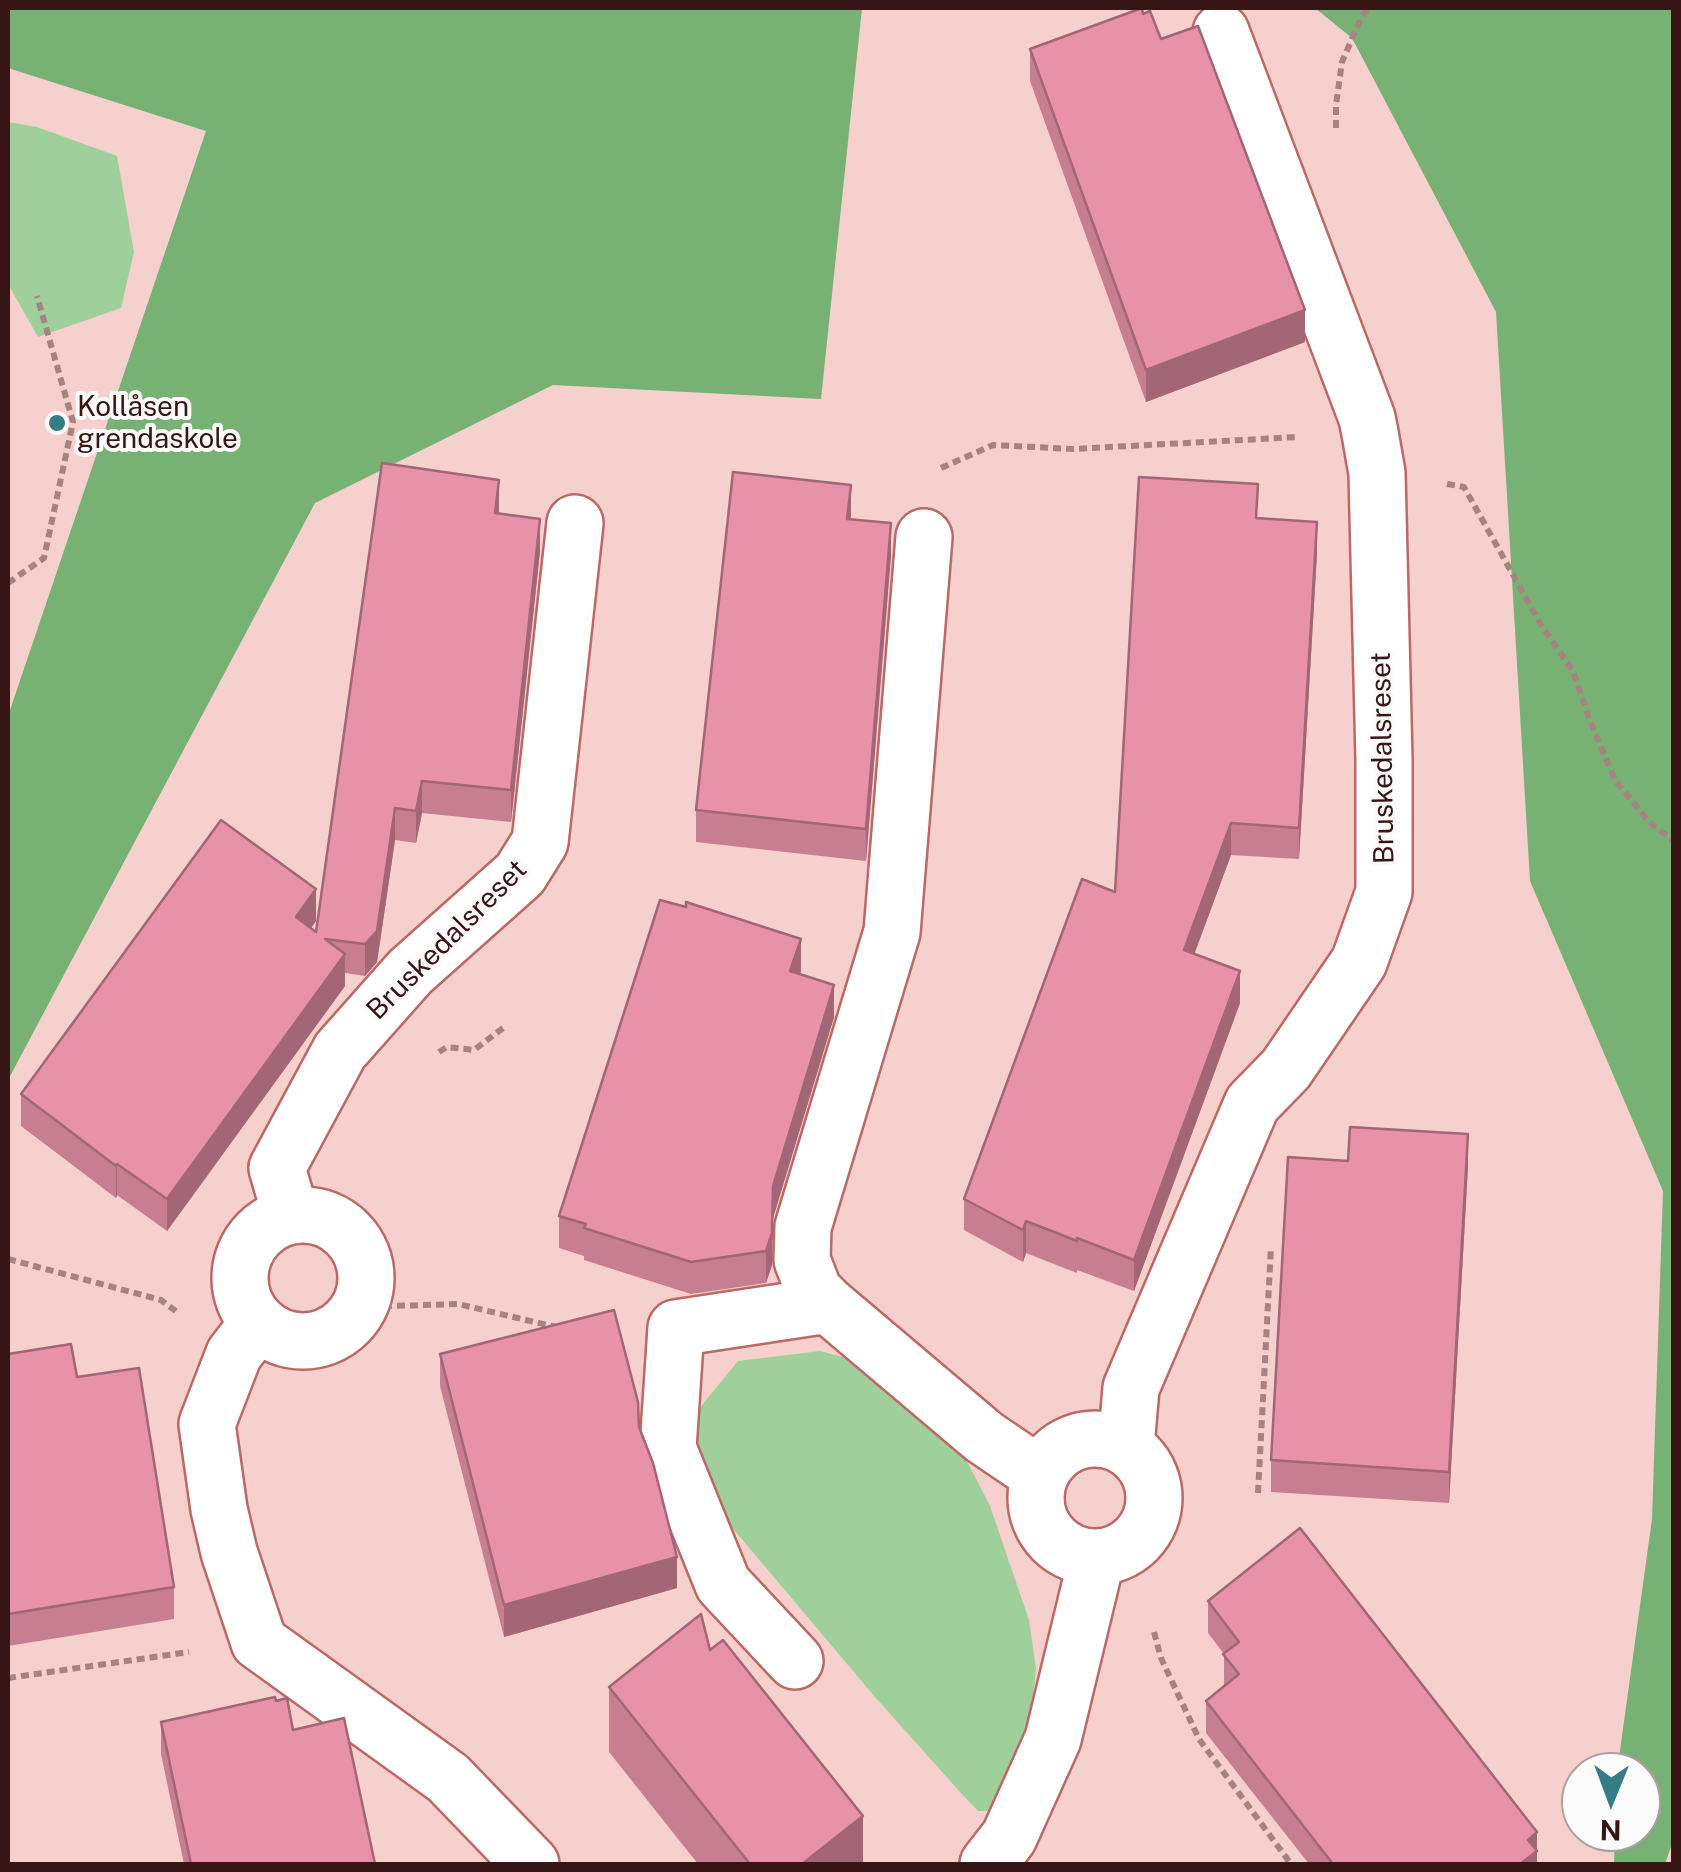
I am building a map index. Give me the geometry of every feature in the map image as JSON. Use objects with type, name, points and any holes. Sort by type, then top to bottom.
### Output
[{"type":"street","name":"Bruskedalsreset","points":[[1126,1446],[1131,1388],[1252,1104],[1286,1068],[1360,962],[1384,892],[1384,760],[1374,453],[1367,418],[1221,32]]},
{"type":"street","name":"Bruskedalsreset","points":[[291,1216],[277,1168],[340,1051],[410,972],[520,874],[540,842],[575,523]]},
{"type":"street","points":[[924,537],[892,932],[804,1228],[802,1260],[814,1291],[828,1305],[984,1437],[1040,1475]]},
{"type":"street","points":[[246,1339],[276,1336],[297,1342],[318,1340],[338,1332],[354,1317],[364,1297],[366,1275],[362,1255],[350,1236],[334,1222],[312,1215],[272,1222],[256,1234],[246,1250],[240,1269],[246,1339],[207,1424],[229,1552],[260,1642],[448,1778],[531,1864]]},
{"type":"street","points":[[794,1661],[723,1584],[668,1448],[676,1328],[828,1305]]},
{"type":"street","points":[[1087,1439],[1107,1439],[1126,1446],[1141,1459],[1155,1493],[1146,1530],[1115,1550],[1077,1554],[1060,1545],[1046,1532],[1036,1494],[1040,1475],[1052,1457],[1087,1439]]},
{"type":"street","points":[[988,1864],[1010,1837],[1052,1740],[1115,1550]]},
{"type":"path","points":[[8,583],[44,558],[73,422],[37,296]]},
{"type":"path","points":[[941,467],[993,445],[1374,453],[1464,487],[1542,625],[1573,671],[1615,780],[1649,822],[1674,840]]},
{"type":"path","points":[[1258,1493],[1271,1239]]},
{"type":"path","points":[[8,1259],[161,1300],[246,1339]]},
{"type":"path","points":[[358,1308],[458,1304],[563,1329]]},
{"type":"path","points":[[1115,1550],[1198,1739],[1291,1864]]},
{"type":"path","points":[[8,1678],[260,1642]]},
{"type":"green space","points":[[8,8],[862,8],[821,399],[553,385],[315,503],[8,1080],[8,716],[206,131],[8,68]]},
{"type":"green space","points":[[1315,8],[1673,8],[1674,1838],[1665,1864],[1614,1864],[1614,1852],[1661,1852],[1661,1752],[1620,1752],[1652,1519],[1663,1191],[1530,881],[1496,312],[1352,38]]},
{"type":"green space","points":[[8,122],[37,127],[117,156],[134,252],[121,308],[38,337],[8,284]]},
{"type":"green space","points":[[820,1351],[869,1364],[955,1438],[990,1506],[1029,1620],[1036,1668],[1031,1718],[995,1811],[978,1811],[960,1792],[713,1505],[693,1416],[738,1361]]},
{"type":"building","points":[[1142,8],[1143,14],[1150,11],[1161,39],[1198,26],[1305,310],[1146,370],[1030,49]]},
{"type":"building","points":[[382,463],[499,480],[495,513],[540,519],[511,790],[422,781],[416,811],[395,808],[377,931],[365,944],[325,939],[345,954],[167,1199],[21,1094],[221,820],[316,889],[296,917],[316,932]]},
{"type":"building","points":[[733,472],[851,485],[847,519],[891,523],[866,829],[696,810]]},
{"type":"building","points":[[1139,477],[1258,484],[1256,518],[1317,522],[1299,828],[1231,823],[1184,950],[1240,971],[1134,1260],[1026,1221],[1023,1230],[964,1199],[1082,879],[1115,892]]},
{"type":"building","points":[[660,900],[686,907],[686,902],[801,939],[790,971],[834,985],[773,1186],[772,1233],[766,1251],[691,1262],[584,1228],[586,1224],[559,1216]]},
{"type":"building","points":[[1350,1127],[1468,1134],[1449,1472],[1271,1460],[1288,1157],[1348,1161]]},
{"type":"building","points":[[614,1310],[638,1402],[639,1427],[653,1463],[677,1557],[504,1605],[440,1354]]},
{"type":"building","points":[[71,1344],[77,1377],[139,1368],[174,1587],[8,1614],[8,1354]]},
{"type":"building","points":[[1300,1528],[1537,1832],[1528,1840],[1537,1851],[1520,1864],[1333,1864],[1206,1701],[1239,1674],[1223,1654],[1239,1642],[1208,1601]]},
{"type":"building","points":[[701,1614],[710,1650],[723,1640],[863,1816],[802,1864],[750,1864],[609,1687]]},
{"type":"building","points":[[275,1697],[276,1701],[287,1698],[293,1730],[344,1718],[375,1864],[191,1864],[161,1722]]},
{"type":"place","name":"Kollåsen grendaskole","points":[[57,423]]}]
